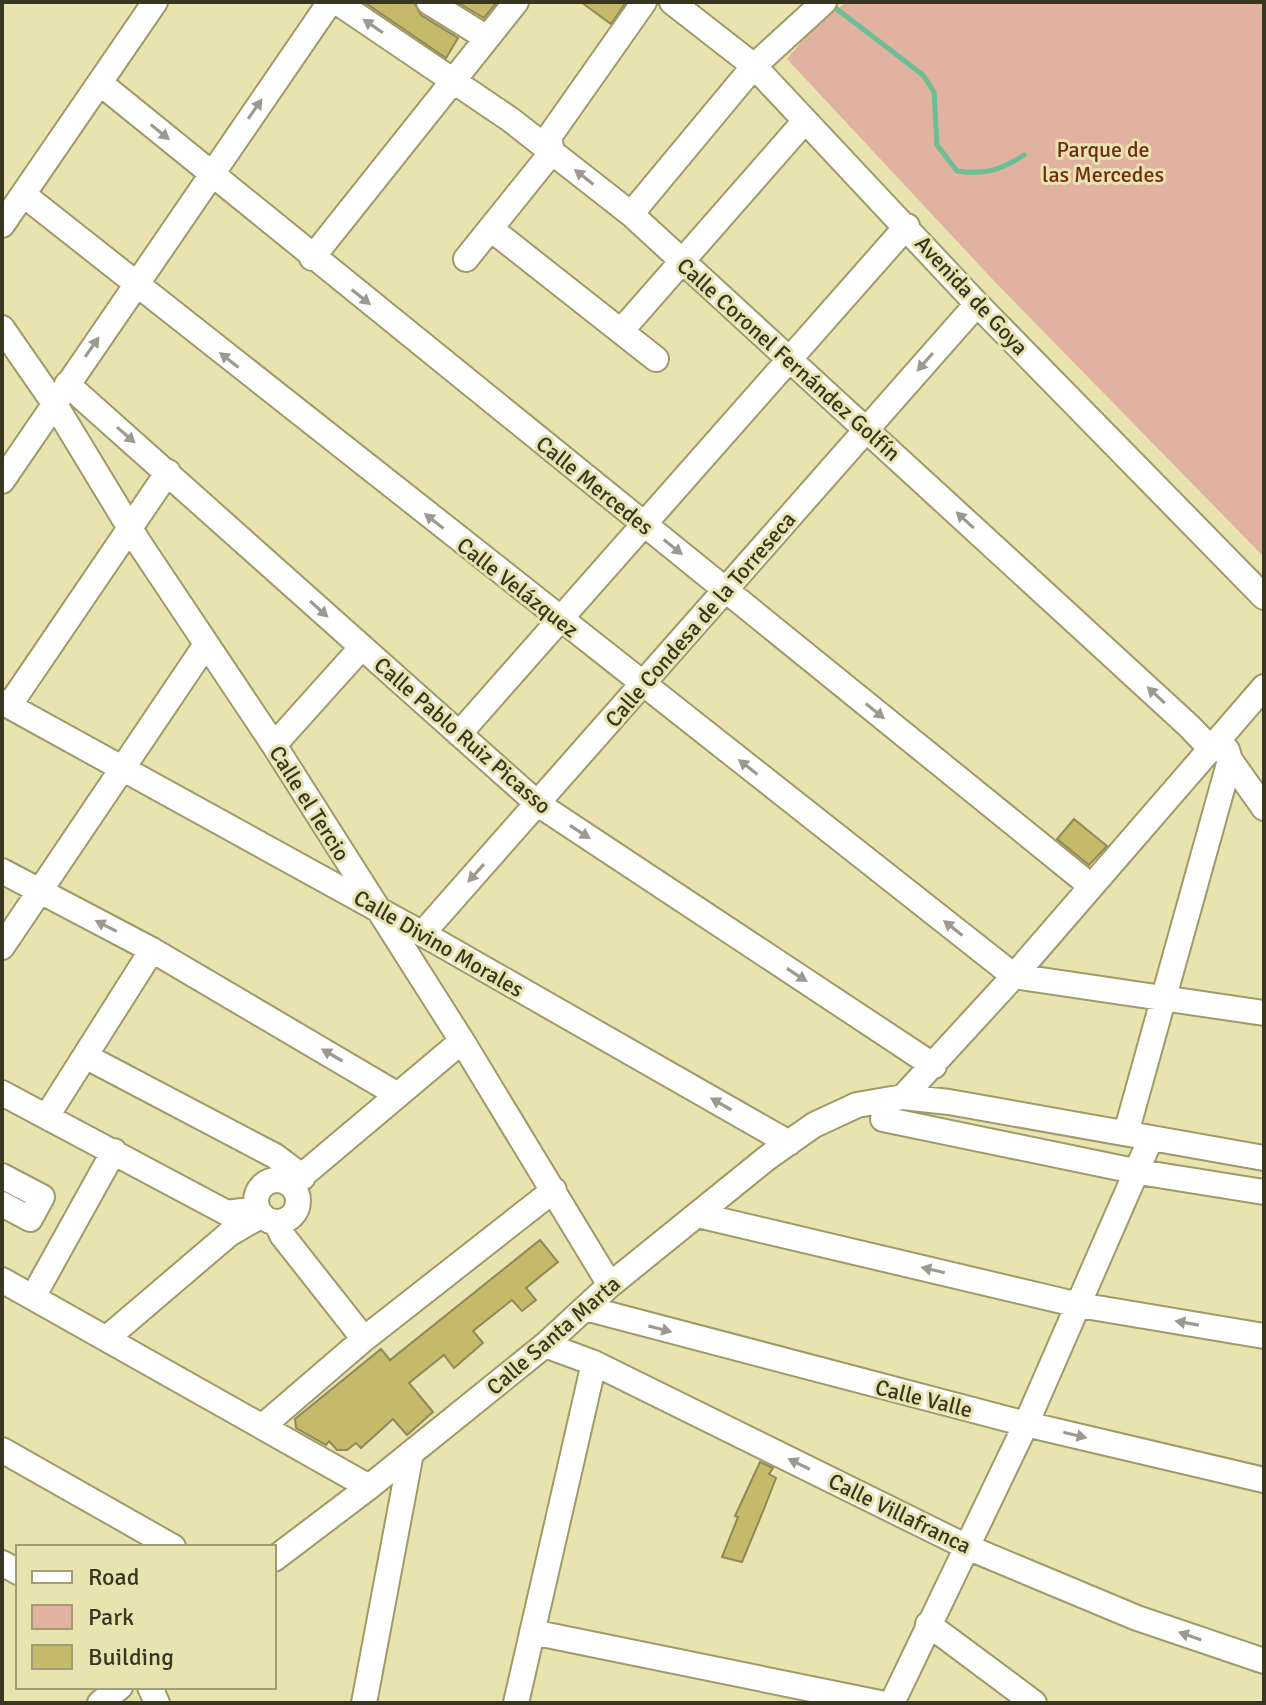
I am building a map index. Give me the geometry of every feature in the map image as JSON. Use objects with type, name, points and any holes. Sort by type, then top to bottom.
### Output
[{"type":"street","points":[[10,208],[155,2]]},
{"type":"street","points":[[2,481],[330,2]]},
{"type":"street","name":"Calle Coronel Fernández Golfín","points":[[337,2],[454,80],[631,214],[1222,750],[1264,808]]},
{"type":"street","points":[[429,2],[487,38]]},
{"type":"street","points":[[312,258],[516,2]]},
{"type":"street","points":[[466,259],[552,152],[549,137],[644,2]]},
{"type":"street","name":"Avenida de Goya","points":[[672,2],[754,66],[977,304],[1264,597]]},
{"type":"street","points":[[631,214],[754,66],[824,2]]},
{"type":"street","name":"Calle Mercedes","points":[[100,83],[312,258],[1091,886]]},
{"type":"street","points":[[621,331],[804,122]]},
{"type":"street","name":"Calle Velázquez","points":[[10,208],[135,286],[1014,976]]},
{"type":"street","points":[[459,734],[907,226]]},
{"type":"street","points":[[491,229],[656,359]]},
{"type":"street","name":"Calle Condesa de la Torreseca","points":[[422,934],[977,304]]},
{"type":"street","name":"Calle el Tercio","points":[[2,328],[60,394],[129,527],[205,646],[274,745],[462,1041],[610,1285]]},
{"type":"street","name":"Calle Pablo Ruiz Picasso","points":[[60,394],[168,472],[538,804],[934,1066]]},
{"type":"street","points":[[6,704],[168,472]]},
{"type":"street","points":[[2,947],[205,646]]},
{"type":"street","points":[[274,745],[362,647]]},
{"type":"street","points":[[903,1097],[934,1066],[1195,770],[1222,750],[1264,687]]},
{"type":"street","name":"Calle Divino Morales","points":[[6,704],[312,871],[379,913],[422,934],[789,1143]]},
{"type":"street","points":[[1126,1133],[1223,790],[1222,750]]},
{"type":"street","points":[[1195,770],[1213,773],[1220,779],[1223,790]]},
{"type":"street","points":[[2,871],[152,950],[398,1095]]},
{"type":"street","points":[[47,1116],[152,950]]},
{"type":"street","points":[[1014,976],[1264,1013]]},
{"type":"street","points":[[364,1339],[265,1215],[257,1193],[268,1181],[286,1174],[398,1095],[462,1041]]},
{"type":"street","points":[[2,1093],[227,1213],[291,1216],[296,1209],[296,1192],[286,1174],[85,1056]]},
{"type":"street","name":"Calle Santa Marta","points":[[276,1557],[545,1345],[610,1285],[789,1143],[833,1115],[857,1105],[903,1097],[1260,1153]]},
{"type":"street","points":[[883,1119],[1139,1172],[1264,1192]]},
{"type":"street","points":[[892,1703],[1026,1424],[1139,1172],[1151,1138]]},
{"type":"street","points":[[33,1297],[114,1151]]},
{"type":"street","points":[[2,1176],[42,1197],[30,1219],[2,1204]]},
{"type":"street","points":[[264,1425],[364,1339],[554,1190]]},
{"type":"street","points":[[35,1209],[72,1228]]},
{"type":"street","points":[[107,1338],[229,1234],[265,1215]]},
{"type":"street","points":[[698,1215],[1079,1305],[1264,1336]]},
{"type":"street","points":[[2,1280],[264,1425],[369,1487]]},
{"type":"street","name":"Calle Valle","points":[[585,1308],[1026,1424],[1264,1480]]},
{"type":"street","name":"Calle Villafranca","points":[[545,1345],[594,1363],[967,1547],[1137,1618],[1264,1661]]},
{"type":"street","points":[[516,1703],[594,1363]]},
{"type":"street","points":[[2,1450],[169,1545]]},
{"type":"street","points":[[364,1703],[411,1453]]},
{"type":"street","points":[[928,1624],[1034,1703]]},
{"type":"street","points":[[532,1632],[880,1703]]},
{"type":"street","points":[[100,1703],[118,1689]]},
{"type":"green space","name":"Parque de las Mercedes","points":[[847,2],[1264,2],[1264,557],[996,283],[787,59],[818,22]]},
{"type":"building","points":[[364,2],[414,2],[421,15],[458,38],[446,58]]},
{"type":"building","points":[[457,2],[497,2],[484,18]]},
{"type":"building","points":[[581,2],[626,2],[611,24]]},
{"type":"building","points":[[1074,819],[1107,846],[1089,865],[1057,839]]},
{"type":"building","points":[[540,1240],[558,1262],[526,1288],[536,1300],[522,1311],[512,1300],[473,1331],[483,1343],[454,1368],[444,1355],[409,1383],[433,1412],[407,1435],[393,1419],[361,1448],[356,1443],[347,1450],[337,1450],[329,1441],[326,1445],[296,1428],[295,1419],[381,1349],[390,1360]]},
{"type":"building","points":[[760,1462],[773,1468],[769,1474],[776,1478],[764,1509],[742,1562],[722,1557],[738,1517],[735,1516]]},
{"type":"waterway","points":[[829,3],[923,75],[934,92],[937,145],[957,171],[992,170],[1024,155]]}]
